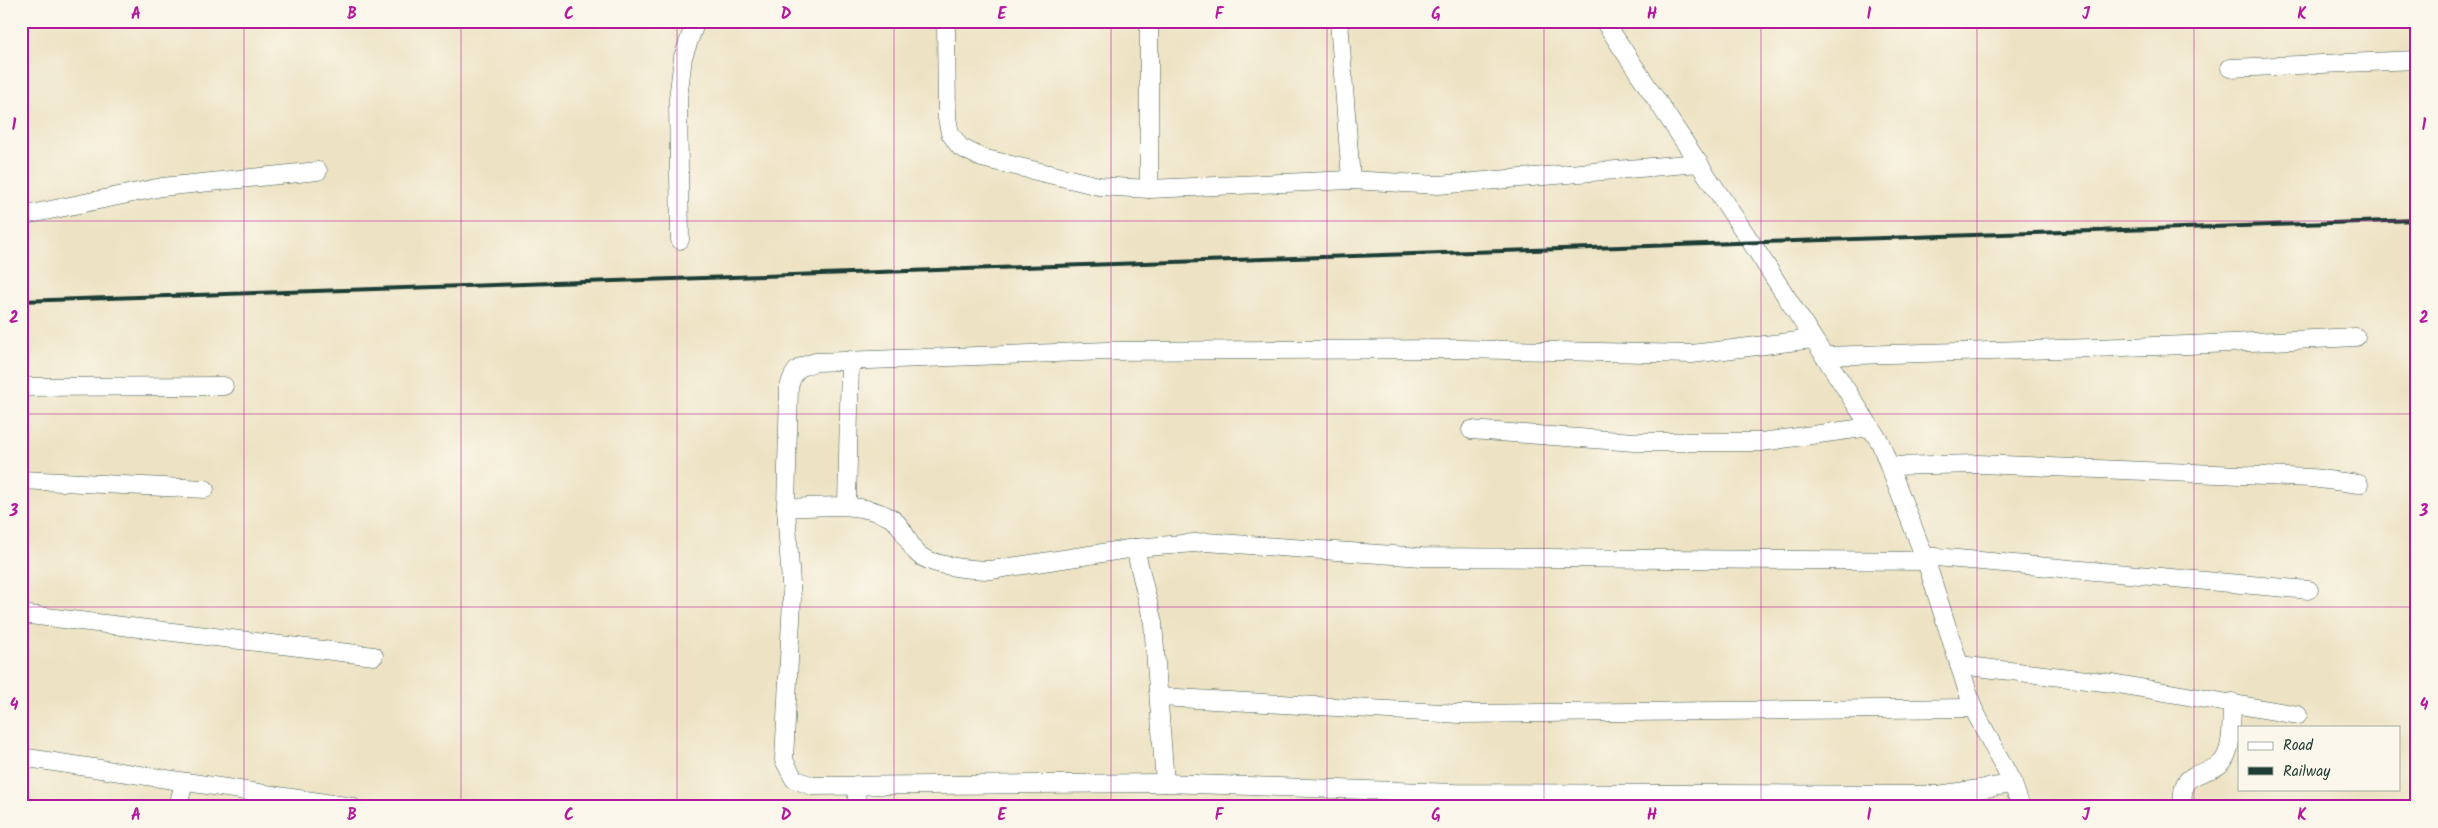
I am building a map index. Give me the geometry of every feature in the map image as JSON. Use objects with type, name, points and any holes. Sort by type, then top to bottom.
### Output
[{"type":"street","points":[[680,240],[678,99],[683,57],[696,21]]},
{"type":"street","points":[[946,21],[948,118],[950,133],[960,147],[982,158],[1099,186],[1149,189],[1351,180],[1438,185],[1699,163]]},
{"type":"street","points":[[1149,21],[1149,189]]},
{"type":"street","points":[[1339,21],[1351,180]]},
{"type":"street","points":[[1604,21],[1699,163],[1880,442],[1925,558],[1973,708],[2013,784],[2022,807]]},
{"type":"street","points":[[2230,68],[2417,60]]},
{"type":"street","points":[[21,216],[162,187],[318,171]]},
{"type":"street","points":[[1824,356],[2188,345],[2356,337]]},
{"type":"street","points":[[1814,339],[1692,354],[1460,350],[1107,350],[850,360],[816,362],[802,365],[793,373],[790,387],[786,508],[792,599],[784,760],[794,779],[812,786],[1165,782],[1455,800],[1938,795],[2013,784]]},
{"type":"street","points":[[847,506],[850,360]]},
{"type":"street","points":[[21,387],[224,386]]},
{"type":"street","points":[[1470,430],[1634,442],[1761,442],[1870,427]]},
{"type":"street","points":[[1889,466],[2008,465],[2312,478],[2359,484]]},
{"type":"street","points":[[21,480],[206,489]]},
{"type":"street","points":[[786,508],[847,506],[873,510],[901,526],[918,554],[938,563],[968,570],[991,570],[1135,548],[1206,542],[1422,557],[1925,558],[2310,590]]},
{"type":"street","points":[[1135,548],[1153,623],[1165,782]]},
{"type":"street","points":[[21,614],[374,656]]},
{"type":"street","points":[[1959,665],[2112,683],[2232,702],[2298,715]]},
{"type":"street","points":[[1160,696],[1460,714],[1973,708]]},
{"type":"street","points":[[2182,807],[2186,783],[2193,776],[2212,770],[2226,758],[2231,729],[2232,702]]},
{"type":"street","points":[[21,757],[352,807]]},
{"type":"street","points":[[178,807],[184,782]]},
{"type":"street","points":[[856,785],[857,807]]},
{"type":"railway","points":[[21,301],[2417,220]]}]
